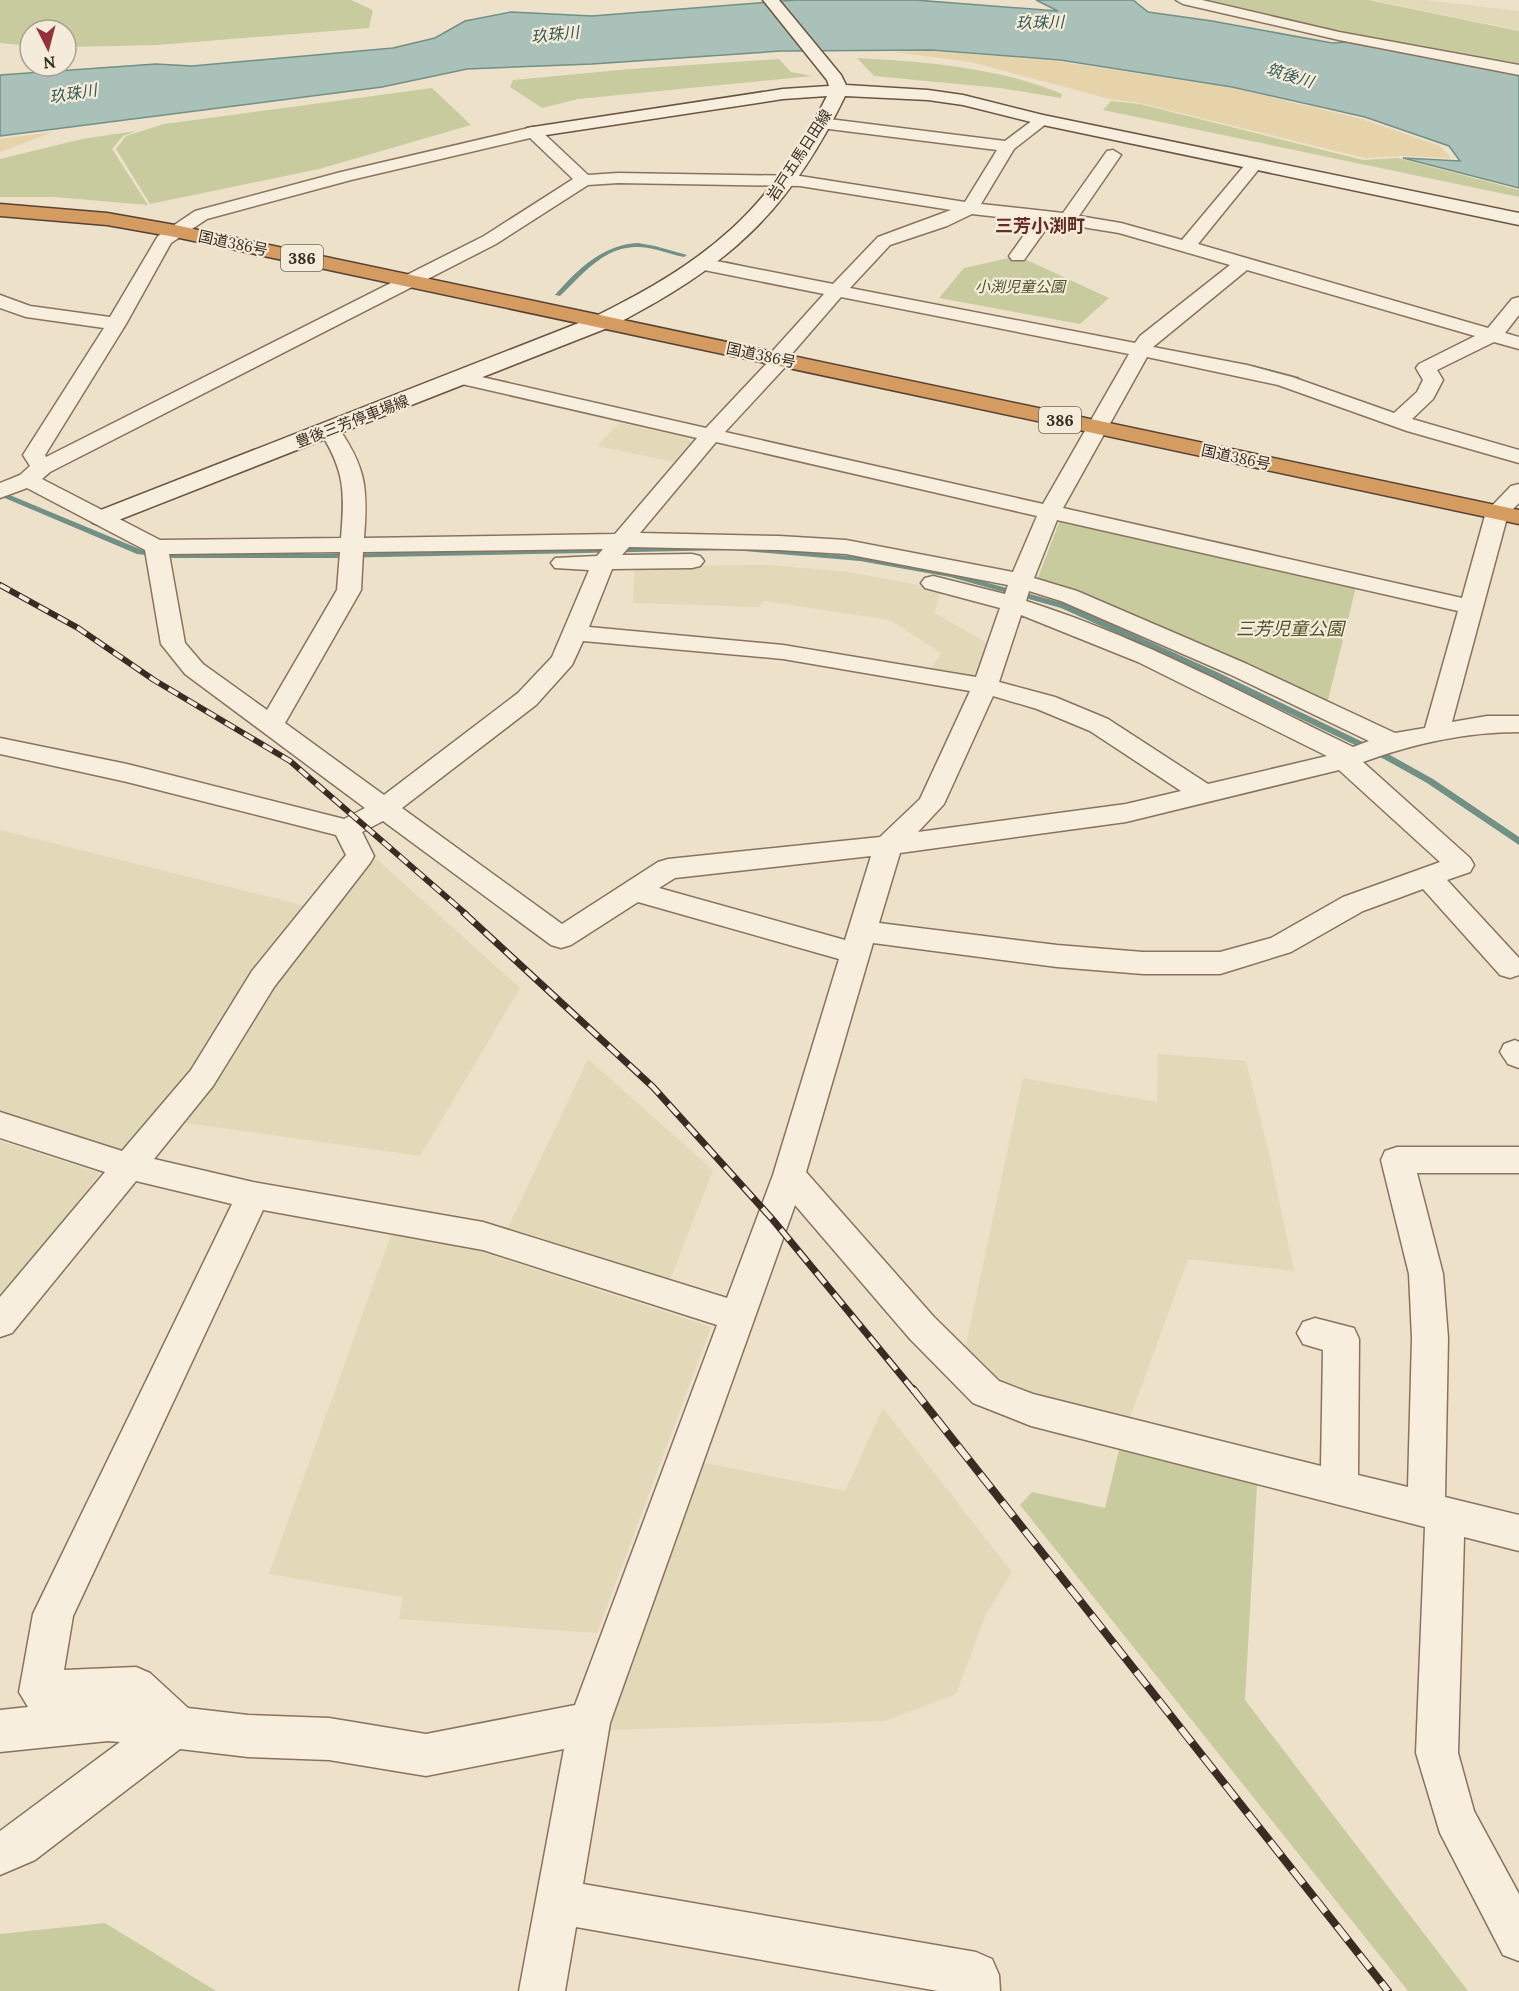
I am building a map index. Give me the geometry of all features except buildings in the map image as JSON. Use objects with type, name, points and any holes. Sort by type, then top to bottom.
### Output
[{"type":"highway","name":"国道386号","points":[[0,210],[107,219],[175,231],[1508,515]]},
{"type":"main road","points":[[771,0],[837,85]]},
{"type":"main road","points":[[533,132],[837,85],[963,100],[1043,120],[1519,219]]},
{"type":"main road","name":"岩戸五馬日田線","points":[[602,322],[656,294],[707,259],[745,228],[784,181],[821,123],[837,85]]},
{"type":"main road","name":"豊後三芳停車場線","points":[[102,518],[602,322]]},
{"type":"street","points":[[1183,0],[1339,36],[1519,70]]},
{"type":"street","points":[[0,746],[127,773],[347,829],[384,809],[527,699],[564,660],[603,563],[873,249],[884,241],[941,222],[970,208],[1008,146],[1043,120]]},
{"type":"street","points":[[821,123],[1008,146]]},
{"type":"street","points":[[35,473],[34,455],[116,324],[164,240],[201,215],[347,176],[533,132],[584,180]]},
{"type":"street","points":[[1068,219],[1113,155]]},
{"type":"street","points":[[1186,247],[1255,164]]},
{"type":"street","points":[[0,491],[490,240],[584,180],[618,178],[800,181],[970,208],[1046,216],[1121,228],[1519,342]]},
{"type":"street","points":[[1018,256],[1046,216]]},
{"type":"street","points":[[707,259],[1144,346],[1278,367],[1403,417],[1519,457]]},
{"type":"street","points":[[542,1991],[589,1723],[789,1175],[888,845],[930,804],[985,686],[1021,580],[1050,512],[1144,346],[1244,263]]},
{"type":"street","points":[[0,301],[26,311],[116,324]]},
{"type":"street","points":[[1403,417],[1426,395],[1433,381],[1426,368],[1493,335],[1519,303]]},
{"type":"street","points":[[460,378],[1470,607]]},
{"type":"street","points":[[1403,417],[1519,447]]},
{"type":"street","points":[[271,726],[350,590],[349,555],[355,503],[351,467],[330,430]]},
{"type":"street","points":[[35,473],[158,557],[349,555],[623,540],[779,543],[846,547],[1021,580],[1069,596],[1227,664],[1392,742]]},
{"type":"street","points":[[1437,732],[1470,607],[1519,491]]},
{"type":"street","points":[[349,555],[434,562],[603,563],[765,558],[856,568],[955,588],[1013,604],[1115,642],[1347,758],[1460,865],[1353,904],[1281,945],[1220,963],[1143,963],[859,942],[633,891]]},
{"type":"street","points":[[158,557],[173,644],[194,669],[561,938],[668,868],[888,845],[1126,813],[1347,758],[1392,742],[1437,732],[1487,724],[1516,727]]},
{"type":"street","points":[[576,633],[783,652],[985,686],[1046,703],[1099,725],[1204,794]]},
{"type":"street","points":[[0,1322],[202,1078],[263,979],[360,856],[347,829]]},
{"type":"street","points":[[1427,876],[1510,967]]},
{"type":"street","points":[[0,1125],[127,1166],[253,1195],[483,1236],[738,1317]]},
{"type":"street","points":[[1519,1160],[1397,1160],[1426,1274],[1436,1512],[1437,1753],[1455,1818],[1519,1940]]},
{"type":"street","points":[[789,1175],[922,1328],[986,1392],[1031,1410],[1519,1533]]},
{"type":"street","points":[[176,1726],[136,1687],[40,1692],[53,1614],[253,1195]]},
{"type":"street","points":[[1315,1333],[1341,1339],[1340,1488]]},
{"type":"street","points":[[0,1731],[108,1720],[248,1736],[329,1740],[426,1755],[589,1723]]},
{"type":"street","points":[[0,1853],[20,1845],[176,1726]]},
{"type":"street","points":[[558,1902],[976,1976],[977,1991]]},
{"type":"shaded area","points":[[1371,0],[1424,0],[1519,11],[1519,30]]},
{"type":"shaded area","points":[[619,423],[685,437],[693,444],[674,462],[597,446]]},
{"type":"shaded area","points":[[770,565],[848,572],[941,589],[935,613],[989,644],[975,678],[929,671],[941,653],[890,620],[764,601],[759,607],[633,603],[635,566]]},
{"type":"shaded area","points":[[0,830],[311,907],[193,1073],[125,1156],[0,1114]]},
{"type":"shaded area","points":[[371,854],[520,988],[420,1156],[179,1122],[278,977]]},
{"type":"shaded area","points":[[1158,1054],[1246,1061],[1294,1271],[1188,1259],[1128,1423],[1033,1403],[964,1354],[1023,1078],[1157,1102]]},
{"type":"shaded area","points":[[588,1059],[713,1170],[668,1285],[505,1234]]},
{"type":"shaded area","points":[[0,1141],[100,1173],[0,1306]]},
{"type":"shaded area","points":[[391,1235],[473,1249],[711,1327],[597,1633],[399,1619],[403,1597],[269,1574]]},
{"type":"shaded area","points":[[883,1408],[1012,1572],[985,1616],[956,1694],[885,1721],[608,1730],[700,1462],[845,1491]]},
{"type":"green space","points":[[0,0],[351,0],[373,10],[369,28],[157,45],[78,47],[78,18],[18,18],[18,45],[0,43]]},
{"type":"green space","points":[[1196,0],[1368,0],[1519,31],[1519,66],[1392,44]]},
{"type":"green space","points":[[857,58],[961,67],[1013,78],[1062,94],[1061,98],[1000,88],[874,76]]},
{"type":"green space","points":[[779,59],[791,72],[812,76],[578,99],[542,108],[510,87],[513,80]]},
{"type":"green space","points":[[432,88],[471,125],[319,169],[150,204],[116,149],[126,136],[164,124]]},
{"type":"green space","points":[[1111,101],[1140,104],[1363,160],[1398,158],[1519,190],[1519,197],[1103,110]]},
{"type":"green space","points":[[136,131],[123,136],[112,149],[148,205],[54,197],[0,197],[0,159],[82,139]]},
{"type":"green space","name":"小渕児童公園","points":[[1018,256],[1109,298],[1080,324],[939,298],[964,268]]},
{"type":"green space","name":"三芳児童公園","points":[[1060,520],[1356,587],[1327,704],[1037,580]]},
{"type":"green space","points":[[1119,1450],[1257,1485],[1245,1700],[1468,1991],[1408,1991],[1020,1505],[1032,1492],[1105,1508]]},
{"type":"green space","points":[[105,1923],[216,1991],[0,1991],[0,1934]]},
{"type":"sand","points":[[936,51],[1055,61],[1233,88],[1362,119],[1440,146],[1451,158],[1402,156],[1365,158],[1140,103],[1110,99],[971,62],[893,52]]},
{"type":"sand","points":[[53,132],[0,152],[0,139]]},
{"type":"water","points":[[795,0],[915,0],[1058,11],[1036,0],[1133,0],[1148,12],[1332,43],[1347,42],[1519,73],[1519,188],[1403,158],[1460,161],[1449,146],[1365,117],[1232,87],[1060,60],[932,50],[781,51],[592,64],[467,69],[382,87],[0,136],[0,75],[18,74],[18,78],[78,78],[78,70],[156,64],[192,66],[393,48],[435,38],[465,21],[511,12],[592,16]]},
{"type":"waterway","points":[[558,295],[584,269],[603,254],[614,249],[638,245],[684,255]]},
{"type":"waterway","points":[[726,263],[749,268]]},
{"type":"waterway","points":[[1253,367],[1296,379]]},
{"type":"waterway","points":[[0,493],[140,552],[174,556],[332,556],[733,548],[860,559],[951,575],[1064,606],[1214,674],[1387,757],[1430,781],[1519,842]]},
{"type":"railway","points":[[0,585],[78,628],[154,680],[290,761],[466,914]]},
{"type":"railway","points":[[464,913],[653,1087],[773,1220],[914,1391]]},
{"type":"railway","points":[[913,1389],[1388,1991]]},
{"type":"district","name":"三芳小渕町","points":[[1040,225]]},
{"type":"water label","name":"玖珠川","points":[[1040,22]]},
{"type":"water label","name":"玖珠川","points":[[555,34]]},
{"type":"water label","name":"筑後川","points":[[1290,75]]},
{"type":"water label","name":"玖珠川","points":[[73,93]]}]
